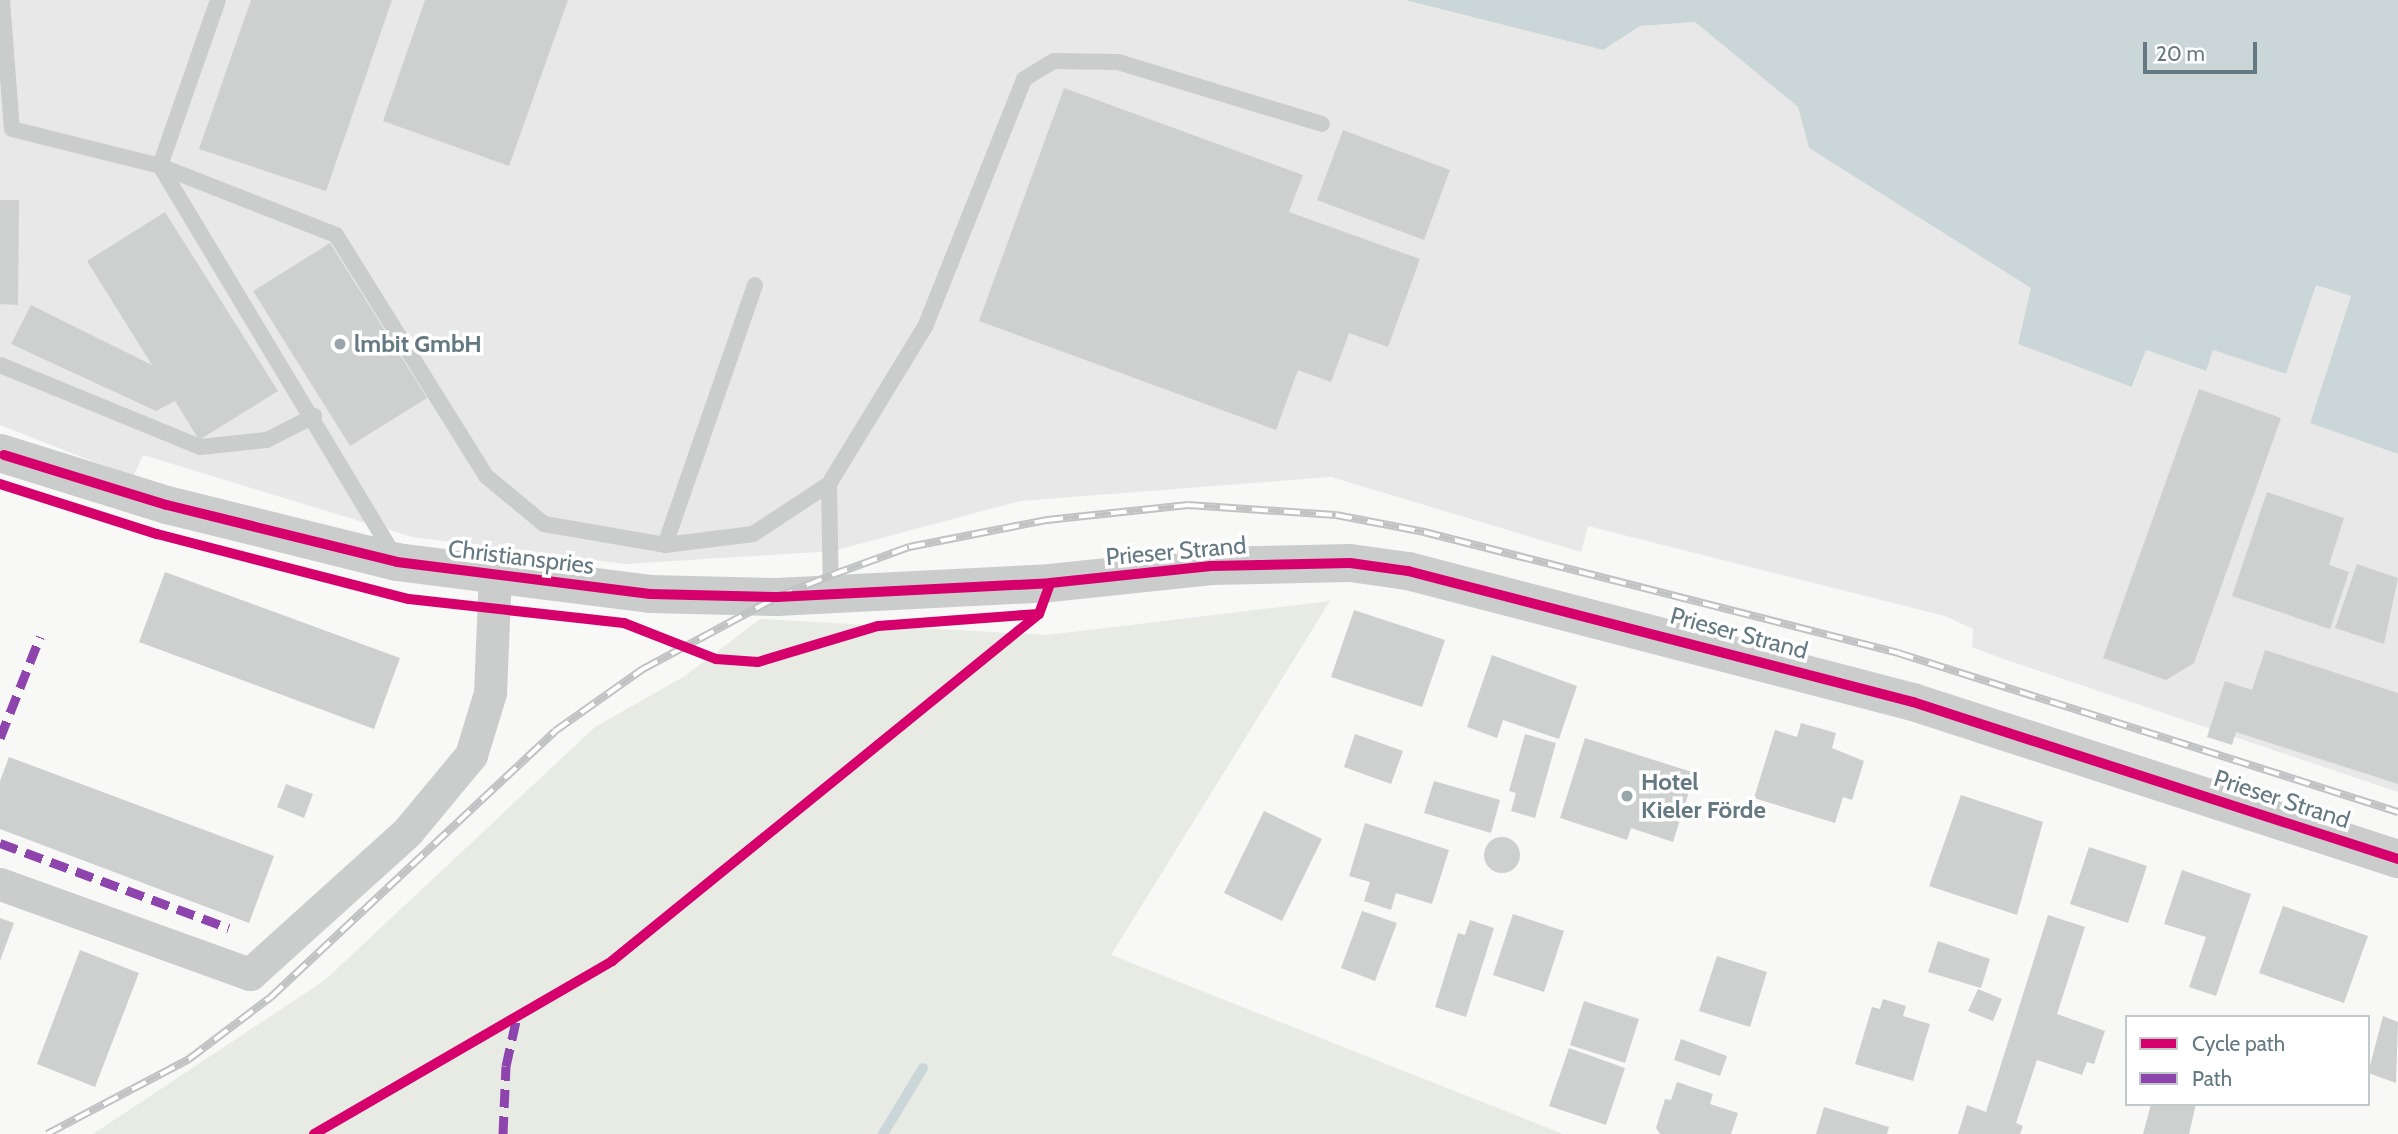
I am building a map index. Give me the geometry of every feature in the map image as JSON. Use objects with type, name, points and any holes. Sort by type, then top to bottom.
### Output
[{"type":"street","name":"Christianspries","points":[[0,453],[167,505],[397,562],[495,575],[650,594],[831,594],[1050,583]]},
{"type":"street","name":"Prieser Strand","points":[[1050,583],[1211,566],[1350,563],[1408,571],[1913,702],[2398,859]]},
{"type":"street","points":[[0,884],[250,974],[408,831],[471,755],[490,692],[495,575]]},
{"type":"lane","points":[[2,0],[6,130],[160,166],[336,235],[486,476],[544,524],[665,545],[753,534],[829,484],[925,327],[1024,79],[1054,61],[1118,62],[1322,124]]},
{"type":"lane","points":[[160,166],[218,0]]},
{"type":"lane","points":[[160,166],[314,416],[397,562]]},
{"type":"lane","points":[[665,545],[755,285]]},
{"type":"lane","points":[[0,365],[200,447],[267,440],[314,416]]},
{"type":"lane","points":[[829,484],[831,594]]},
{"type":"shaded area","points":[[0,0],[1405,0],[1603,50],[1640,26],[1695,22],[1798,107],[1809,148],[2032,288],[2018,344],[2133,387],[2146,350],[2205,371],[2213,349],[2285,374],[2316,284],[2351,296],[2310,423],[2398,454],[2398,792],[1972,647],[1973,629],[1945,616],[1588,526],[1581,552],[1331,477],[1020,501],[833,551],[625,564],[412,537],[143,455],[133,477],[0,425]]},
{"type":"shaded area","points":[[1405,0],[2398,0],[2398,454],[2310,423],[2351,296],[2316,285],[2286,374],[2213,350],[2206,371],[2146,350],[2132,387],[2018,344],[2031,288],[1809,148],[1798,107],[1695,22],[1640,26],[1603,50]]},
{"type":"shaded area","points":[[1330,601],[1111,955],[1563,1134],[93,1134],[325,980],[595,727],[685,676],[760,619],[1047,635]]},
{"type":"building","points":[[251,0],[392,0],[326,191],[199,149]]},
{"type":"building","points":[[425,0],[568,0],[509,166],[383,121]]},
{"type":"building","points":[[1064,88],[1303,175],[1289,212],[1420,259],[1388,347],[1349,333],[1331,382],[1298,370],[1276,430],[979,321]]},
{"type":"building","points":[[1343,130],[1450,170],[1424,240],[1317,200]]},
{"type":"building","points":[[0,200],[19,200],[18,305],[0,304]]},
{"type":"building","points":[[165,212],[278,391],[199,440],[175,401],[156,411],[11,344],[31,305],[152,365],[87,261]]},
{"type":"building","name":"lmbit GmbH","points":[[330,243],[427,398],[350,446],[253,291]]},
{"type":"building","points":[[2199,389],[2281,418],[2194,663],[2166,680],[2103,658]]},
{"type":"building","points":[[2267,492],[2344,518],[2329,565],[2349,572],[2330,629],[2232,596]]},
{"type":"building","points":[[2357,564],[2398,578],[2384,644],[2335,628]]},
{"type":"building","points":[[165,572],[400,658],[374,729],[139,642]]},
{"type":"building","points":[[1354,610],[1445,640],[1422,707],[1331,677]]},
{"type":"building","points":[[2265,650],[2398,693],[2398,784],[2236,732],[2232,745],[2207,737],[2225,681],[2252,690]]},
{"type":"building","points":[[1492,655],[1577,686],[1559,739],[1503,720],[1497,738],[1467,727]]},
{"type":"building","points":[[1801,723],[1836,733],[1832,748],[1864,761],[1852,800],[1843,797],[1835,823],[1754,798],[1775,730],[1797,737]]},
{"type":"building","points":[[1355,734],[1403,751],[1391,784],[1344,767]]},
{"type":"building","points":[[1525,734],[1556,743],[1535,818],[1511,811],[1516,793],[1509,791]]},
{"type":"building","name":"Hotel Kieler Förde","points":[[1585,738],[1695,773],[1673,842],[1631,828],[1627,840],[1560,818]]},
{"type":"building","points":[[9,757],[274,856],[249,923],[0,829],[0,781]]},
{"type":"building","points":[[1434,781],[1500,800],[1491,833],[1424,813]]},
{"type":"building","points":[[286,784],[313,794],[304,818],[277,807]]},
{"type":"building","points":[[1961,795],[2043,822],[2017,915],[1929,886]]},
{"type":"building","points":[[1264,811],[1322,839],[1282,921],[1224,893]]},
{"type":"building","points":[[1365,823],[1449,850],[1432,904],[1396,893],[1391,910],[1364,901],[1370,882],[1349,876]]},
{"type":"building","points":[[1502,837],[1515,842],[1520,855],[1515,868],[1502,873],[1489,868],[1484,855],[1489,842]]},
{"type":"building","points":[[2089,847],[2147,866],[2128,923],[2070,904]]},
{"type":"building","points":[[2182,870],[2251,894],[2216,996],[2189,987],[2206,937],[2164,924]]},
{"type":"building","points":[[2283,906],[2368,936],[2344,1003],[2259,973]]},
{"type":"building","points":[[1362,911],[1397,923],[1375,981],[1341,968]]},
{"type":"building","points":[[1513,914],[1564,931],[1544,992],[1493,975]]},
{"type":"building","points":[[2048,915],[2085,927],[2057,1014],[2105,1031],[2094,1064],[2087,1062],[2082,1075],[2037,1060],[2016,1123],[2023,1126],[2020,1134],[1958,1134],[1967,1105],[1986,1112]]},
{"type":"building","points":[[0,918],[14,923],[0,961]]},
{"type":"building","points":[[1470,920],[1494,928],[1466,1017],[1435,1007],[1458,933],[1465,935]]},
{"type":"building","points":[[1938,941],[1990,959],[1981,988],[1928,972]]},
{"type":"building","points":[[80,950],[139,973],[95,1087],[37,1064]]},
{"type":"building","points":[[1717,956],[1767,972],[1750,1027],[1699,1011]]},
{"type":"building","points":[[1978,989],[2002,999],[1993,1021],[1968,1011]]},
{"type":"building","points":[[1883,999],[1906,1006],[1903,1016],[1930,1024],[1913,1081],[1855,1064],[1872,1007],[1880,1009]]},
{"type":"building","points":[[1584,1001],[1639,1019],[1625,1063],[1570,1045]]},
{"type":"building","points":[[2383,1016],[2398,1022],[2396,1083],[2370,1074]]},
{"type":"building","points":[[1681,1039],[1727,1056],[1720,1076],[1674,1060]]},
{"type":"building","points":[[1569,1048],[1625,1068],[1606,1125],[1549,1106]]},
{"type":"building","points":[[1677,1082],[1713,1094],[1710,1104],[1738,1113],[1731,1134],[1660,1134],[1656,1128],[1665,1099],[1671,1100]]},
{"type":"building","points":[[2150,1106],[2196,1106],[2189,1134],[2143,1134]]},
{"type":"building","points":[[1824,1107],[1889,1127],[1887,1134],[1816,1134]]},
{"type":"waterway","points":[[883,1134],[923,1068]]},
{"type":"railway","points":[[47,1134],[189,1059],[271,997],[555,731],[643,669],[777,597],[832,575],[909,547],[1047,520],[1188,505],[1336,515],[1424,532],[1898,653],[2398,812]]},
{"type":"marked path","points":[[0,738],[40,637]]},
{"type":"marked path","points":[[0,843],[229,928]]},
{"type":"marked path","points":[[503,1134],[506,1066],[516,1021]]},
{"type":"cycle path","points":[[4,455],[167,505],[397,562],[650,594],[777,597],[1050,583],[1211,566],[1350,563],[1408,571],[1913,702],[2398,859]]},
{"type":"cycle path","points":[[0,484],[157,534],[409,599],[624,623],[716,659],[758,662],[878,626],[1039,614]]},
{"type":"cycle path","points":[[314,1134],[612,961],[1039,614],[1050,583]]},
{"type":"place","name":"lmbit GmbH","points":[[340,344]]},
{"type":"place","name":"Hotel Kieler Förde","points":[[1627,796]]}]
